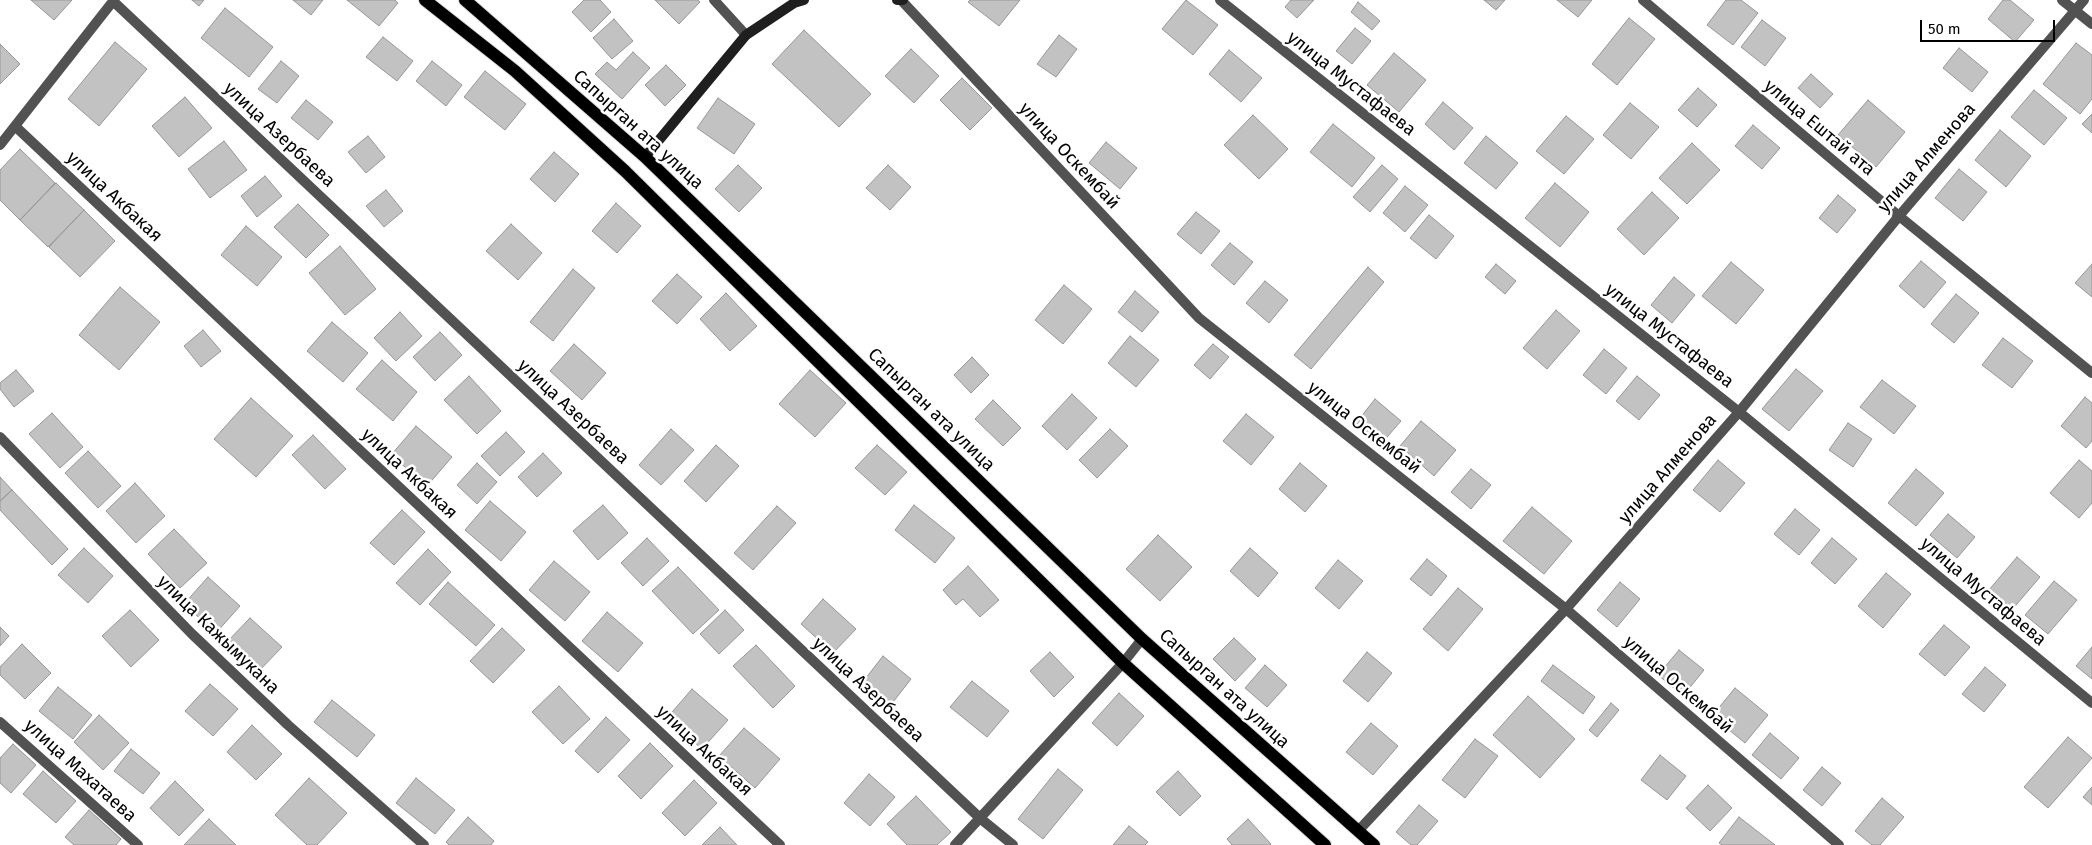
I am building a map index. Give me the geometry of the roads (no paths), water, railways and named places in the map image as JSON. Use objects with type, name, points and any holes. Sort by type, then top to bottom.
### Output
[{"type":"main road","points":[[425,0],[515,71],[625,171],[1123,663],[1325,845]]},
{"type":"main road","name":"Сапырган ата улица","points":[[465,0],[646,157],[1142,639],[1374,845]]},
{"type":"street","points":[[714,0],[746,35]]},
{"type":"street","points":[[646,157],[746,35],[794,3],[804,0]]},
{"type":"street","name":"улица Оскембай","points":[[901,0],[1199,318],[1566,609],[1839,845]]},
{"type":"street","name":"улица Мустафаева","points":[[1220,0],[1739,412],[2092,703]]},
{"type":"street","name":"улица Ештай ата","points":[[1643,0],[1899,216],[2092,373]]},
{"type":"street","points":[[2062,0],[2092,24]]},
{"type":"street","name":"улица Алменова","points":[[1358,831],[1566,609],[1739,412],[1899,216],[2084,0]]},
{"type":"street","points":[[0,145],[114,1]]},
{"type":"street","name":"улица Азербаева","points":[[114,1],[981,819],[1013,845]]},
{"type":"street","name":"улица Акбакая","points":[[16,127],[780,845]]},
{"type":"street","name":"улица Кажымукана","points":[[0,437],[192,634],[288,725],[424,845]]},
{"type":"street","points":[[956,845],[1123,663],[1142,639]]},
{"type":"street","name":"улица Махатаева","points":[[0,722],[138,845]]}]
